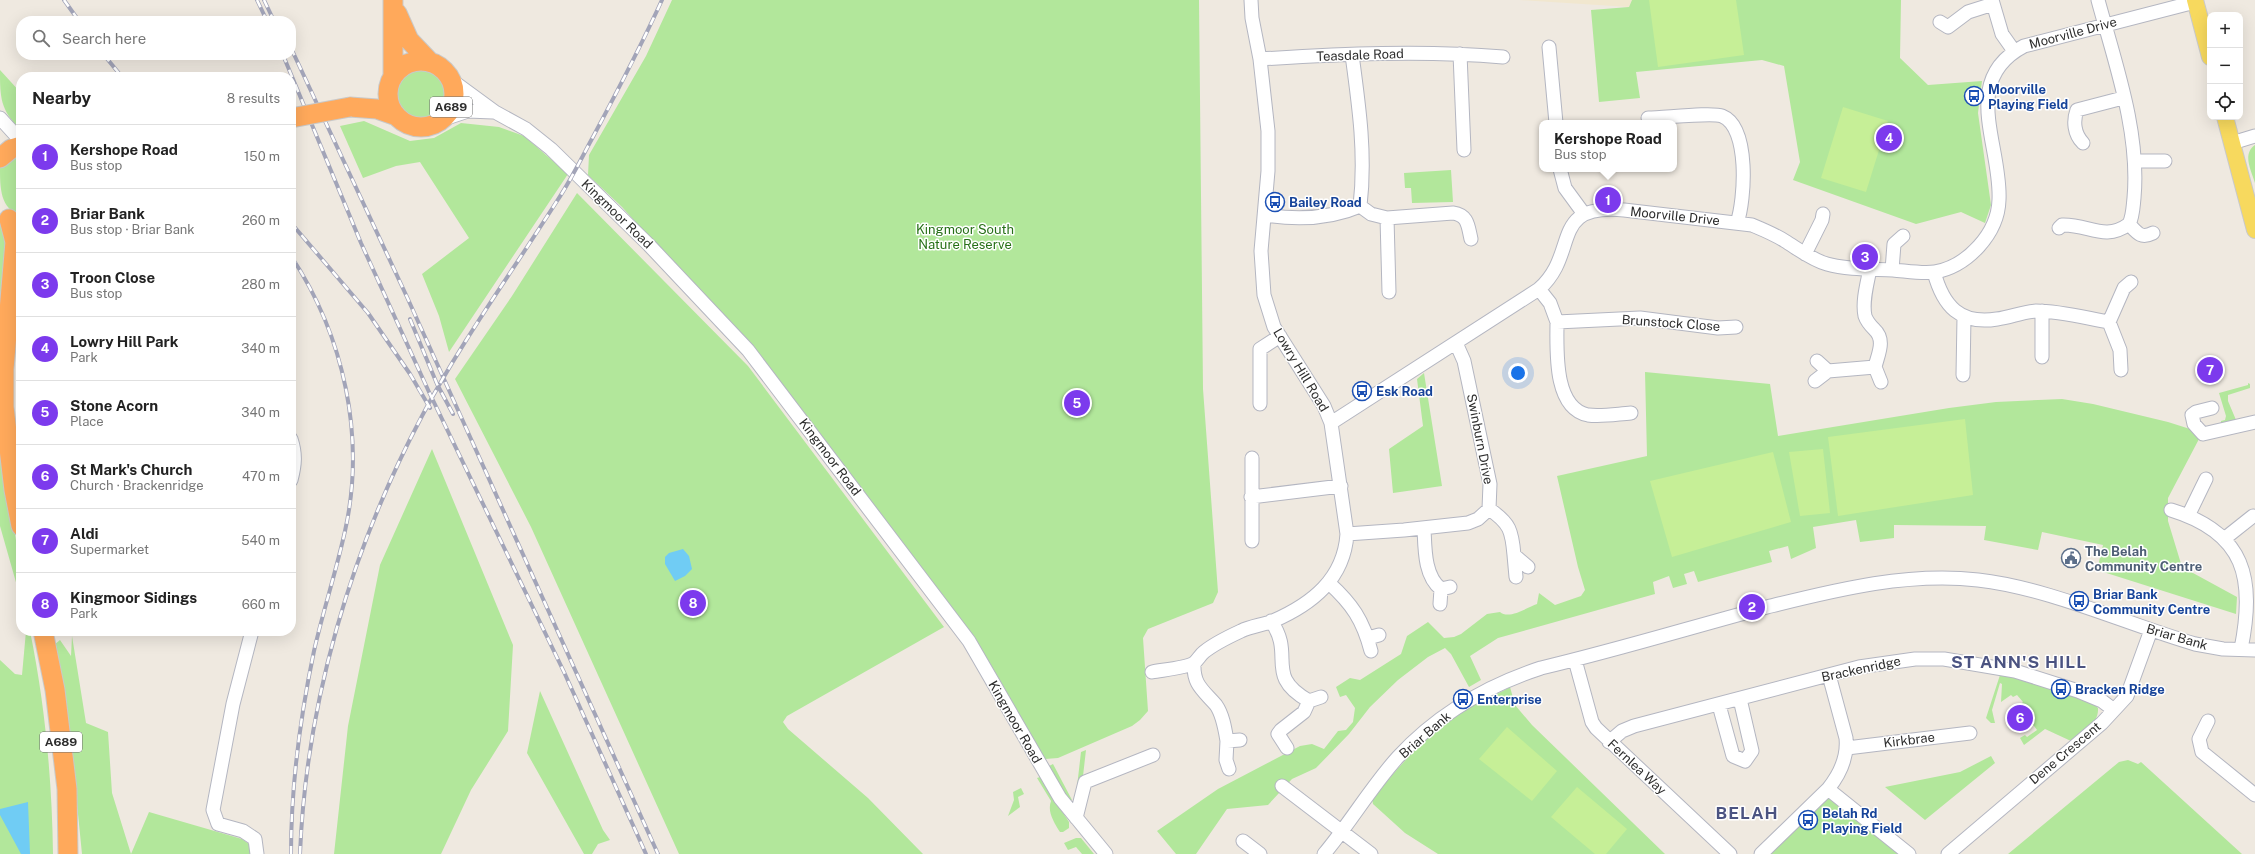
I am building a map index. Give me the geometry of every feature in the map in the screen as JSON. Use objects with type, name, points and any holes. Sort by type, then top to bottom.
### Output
[{"type":"highway","name":"A689","points":[[350,107],[377,109],[394,115],[409,126],[421,128],[433,125],[444,119],[452,107],[454,100],[453,85],[450,78],[444,70],[430,62],[409,40],[393,1]]},
{"type":"highway","name":"A689","points":[[393,1],[388,102],[394,115]]},
{"type":"highway","name":"A689","points":[[296,117],[350,107],[373,98],[406,64],[418,61],[430,62]]},
{"type":"highway","points":[[0,158],[11,149],[16,148]]},
{"type":"highway","points":[[10,218],[16,252]]},
{"type":"highway","points":[[16,268],[6,338],[4,407],[16,500]]},
{"type":"highway","name":"A689","points":[[44,636],[55,690],[67,789],[68,854]]},
{"type":"main road","points":[[2195,1],[2208,48]]},
{"type":"main road","points":[[2226,120],[2255,230]]},
{"type":"street","name":"Lowry Hill Road","points":[[1194,663],[1202,653],[1228,637],[1255,624],[1271,622],[1307,603],[1329,583],[1340,563],[1347,534],[1331,423],[1324,406],[1274,326],[1264,295],[1261,250],[1268,171],[1268,131],[1260,58],[1252,18],[1251,0]]},
{"type":"street","points":[[2059,228],[2062,225],[2073,225],[2108,233],[2116,233],[2129,224],[2133,205],[2135,161],[2131,130],[2098,0]]},
{"type":"street","name":"Moorville Drive","points":[[1584,214],[1605,208],[1737,223],[1769,232],[1805,254],[1827,264],[1870,269],[1934,272],[1957,264],[1978,248],[1996,217],[2000,200],[1989,129],[1988,94],[1992,79],[1997,69],[2014,51],[2024,46],[2195,1]]},
{"type":"street","points":[[1945,27],[1968,12],[1993,2],[2002,34],[2014,51]]},
{"type":"street","points":[[1549,47],[1556,120]]},
{"type":"street","name":"Teasdale Road","points":[[1260,58],[1376,53],[1503,56]]},
{"type":"street","points":[[1460,54],[1464,150]]},
{"type":"street","points":[[1352,55],[1362,128],[1363,168],[1360,206]]},
{"type":"street","name":"Kingmoor Road","points":[[450,78],[495,112],[514,120],[551,149],[649,245],[748,350],[969,642],[1060,798],[1106,854]]},
{"type":"street","points":[[2084,143],[2079,137],[2074,123],[2077,110],[2123,98]]},
{"type":"street","name":"Kingmoor Road","points":[[444,119],[468,111],[495,112]]},
{"type":"street","points":[[1648,118],[1717,115],[1730,123],[1739,144],[1744,174],[1742,199],[1737,223]]},
{"type":"street","points":[[0,118],[16,136]]},
{"type":"street","points":[[2232,143],[2255,136]]},
{"type":"street","points":[[2135,161],[2165,161]]},
{"type":"street","points":[[1331,423],[1539,289],[1556,270],[1571,228],[1584,214],[1566,188],[1561,172]]},
{"type":"street","points":[[1265,215],[1304,218],[1346,212],[1360,206]]},
{"type":"street","points":[[1360,206],[1371,214],[1387,218],[1453,213],[1461,214],[1466,219],[1471,239]]},
{"type":"street","points":[[1805,254],[1822,220],[1822,214]]},
{"type":"street","points":[[1387,218],[1389,292]]},
{"type":"street","points":[[2129,224],[2140,236],[2145,237],[2153,233]]},
{"type":"street","points":[[1892,270],[1894,244],[1903,236]]},
{"type":"street","points":[[1870,269],[1865,309],[1866,318],[1879,334],[1881,340],[1879,355],[1875,367],[1881,382]]},
{"type":"street","points":[[1934,272],[1946,302],[1964,317],[1988,320],[2021,313],[2042,311],[2109,322]]},
{"type":"street","points":[[2121,370],[2120,350],[2109,322],[2124,288],[2131,282]]},
{"type":"street","points":[[1539,289],[1550,303],[1557,322],[1560,378],[1571,405],[1577,410],[1589,415],[1631,413]]},
{"type":"street","points":[[2042,311],[2042,357]]},
{"type":"street","points":[[1963,376],[1964,317]]},
{"type":"street","name":"Brunstock Close","points":[[1557,322],[1640,318],[1718,328],[1736,327]]},
{"type":"street","points":[[1260,404],[1260,349],[1280,336]]},
{"type":"street","name":"Swinburn Drive","points":[[1456,343],[1464,361],[1490,484],[1489,509]]},
{"type":"street","points":[[1817,360],[1828,371]]},
{"type":"street","points":[[1815,381],[1828,371],[1875,367]]},
{"type":"street","points":[[2212,408],[2196,412],[2192,415],[2194,424],[2203,434],[2255,422]]},
{"type":"street","points":[[1252,458],[1252,541]]},
{"type":"street","points":[[2188,516],[2206,479]]},
{"type":"street","points":[[1251,497],[1341,486]]},
{"type":"street","points":[[1347,534],[1468,523],[1478,519],[1489,509],[1504,520],[1509,527],[1512,535],[1516,577]]},
{"type":"street","points":[[2171,510],[2188,516],[2224,539],[2241,563],[2251,586],[2241,649]]},
{"type":"street","points":[[2224,539],[2253,515]]},
{"type":"street","points":[[1424,528],[1428,567],[1431,578],[1446,588],[1440,604]]},
{"type":"street","points":[[1514,555],[1520,562],[1528,567]]},
{"type":"street","name":"Briar Bank","points":[[1324,854],[1398,758],[1422,734],[1455,708],[1480,692],[1506,680],[1541,668],[1809,597],[1883,582],[1921,579],[1977,580],[2027,588],[2195,644],[2223,649],[2255,650]]},
{"type":"street","points":[[1329,583],[1348,601],[1372,641]]},
{"type":"street","points":[[1271,622],[1278,633],[1282,646],[1282,668],[1285,681],[1296,693],[1315,699],[1304,712],[1278,734],[1287,748]]},
{"type":"street","name":"Dene Crescent","points":[[1948,854],[2102,723],[2114,710],[2130,690],[2151,630]]},
{"type":"street","points":[[251,636],[233,704],[213,810],[218,824],[243,831],[255,839],[257,854]]},
{"type":"street","name":"Brackenridge","points":[[1609,742],[1622,731],[1633,727],[1829,675],[1888,661],[1944,659],[1983,664],[2044,679],[2102,701],[2114,710]]},
{"type":"street","name":"Fernlea Way","points":[[1575,660],[1592,722],[1609,742],[1730,854]]},
{"type":"street","points":[[1152,672],[1194,663],[1193,675],[1202,691],[1216,706],[1233,740],[1226,760],[1229,769]]},
{"type":"street","points":[[1761,854],[1828,789],[1841,769],[1847,748],[1829,675]]},
{"type":"street","points":[[1719,705],[1733,756],[1745,760],[1749,758],[1752,751],[1740,699]]},
{"type":"street","points":[[2208,722],[2199,739],[2202,752],[2255,795]]},
{"type":"street","name":"Kirkbrae","points":[[1847,748],[1970,733]]},
{"type":"street","points":[[1076,818],[1085,782],[1153,755]]},
{"type":"street","points":[[1282,786],[1372,854]]},
{"type":"street","points":[[1828,789],[1909,854]]},
{"type":"street","points":[[1243,840],[1260,854]]},
{"type":"shaded area","points":[[1519,0],[1632,0],[1629,7]]},
{"type":"green space","name":"Kingmoor South Nature Reserve","points":[[672,0],[1199,0],[1203,389],[1218,592],[1213,603],[1148,629],[1143,638],[1148,711],[1132,726],[1058,758],[1045,759],[1031,742],[1009,696],[988,660],[764,365],[622,207],[588,175],[589,155],[646,56]]},
{"type":"green space","points":[[1632,0],[1901,0],[1900,58],[1928,85],[1982,81],[1978,113],[1991,205],[1985,223],[1961,212],[1916,224],[1793,180],[1800,162],[1784,66],[1762,60],[1636,72],[1640,98],[1599,102],[1591,10],[1629,7]]},
{"type":"green space","points":[[1649,0],[1736,0],[1744,55],[1658,67]]},
{"type":"green space","points":[[422,66],[432,68],[441,74],[447,83],[449,93],[447,103],[441,112],[432,118],[422,120],[412,118],[403,112],[397,103],[395,93],[397,83],[403,74],[412,68]]},
{"type":"green space","points":[[0,70],[16,88],[16,125],[5,109],[0,88]]},
{"type":"green space","points":[[1843,107],[1888,121],[1866,192],[1821,178]]},
{"type":"green space","points":[[364,121],[410,141],[434,138],[461,123],[499,127],[524,136],[568,174],[449,352],[439,316],[422,274],[469,238],[420,162],[396,166],[363,178],[340,126]]},
{"type":"green space","points":[[2255,145],[2255,183],[2248,158],[2251,149]]},
{"type":"green space","points":[[16,155],[16,213],[5,203],[1,190],[0,166]]},
{"type":"green space","points":[[1451,170],[1453,202],[1412,203],[1411,188],[1405,188],[1404,173]]},
{"type":"green space","points":[[577,193],[748,366],[944,627],[787,716],[783,722],[788,729],[868,798],[923,854],[679,854],[531,527],[455,379],[512,296]]},
{"type":"green space","points":[[0,221],[9,242],[0,315]]},
{"type":"green space","points":[[1645,372],[1770,384],[1778,436],[1949,408],[1996,402],[2062,399],[2093,404],[2168,422],[2190,429],[2199,439],[2168,498],[2168,521],[2182,567],[2237,597],[2236,614],[2097,570],[2103,545],[2042,532],[2038,550],[1984,540],[1986,526],[1894,525],[1894,538],[1860,542],[1856,520],[1813,527],[1816,548],[1791,559],[1788,546],[1769,551],[1772,562],[1698,582],[1694,571],[1684,574],[1687,584],[1673,588],[1669,576],[1653,582],[1655,594],[1498,638],[1470,656],[1481,680],[1469,687],[1451,654],[1445,648],[1428,657],[1398,680],[1370,707],[1349,734],[1316,768],[1292,779],[1268,805],[1227,809],[1196,854],[1176,854],[1157,831],[1218,789],[1300,746],[1312,744],[1324,749],[1338,731],[1346,730],[1353,722],[1355,708],[1346,695],[1340,697],[1336,687],[1350,678],[1360,680],[1401,654],[1407,636],[1428,622],[1444,638],[1454,637],[1461,634],[1487,614],[1500,612],[1508,615],[1513,614],[1537,604],[1539,593],[1555,605],[1581,596],[1585,590],[1578,567],[1557,476],[1647,456]]},
{"type":"green space","points":[[1424,373],[1442,486],[1393,493],[1389,449],[1423,426],[1417,379]]},
{"type":"green space","points":[[2248,383],[2250,384],[2250,388],[2228,395],[2228,401],[2236,420],[2221,423],[2221,421],[2225,420],[2226,416],[2219,393],[2248,385]]},
{"type":"green space","points":[[1965,419],[1973,495],[1838,516],[1828,437]]},
{"type":"green space","points":[[0,429],[16,540],[16,582],[0,526]]},
{"type":"green space","points":[[432,449],[513,645],[508,731],[471,790],[441,854],[334,854],[348,726],[380,565]]},
{"type":"green space","points":[[1823,449],[1830,513],[1800,516],[1789,452]]},
{"type":"green space","points":[[1773,452],[1791,522],[1672,557],[1650,481]]},
{"type":"green space","points":[[26,636],[31,636],[40,686],[47,742],[53,854],[0,854],[0,660],[15,674],[22,675]]},
{"type":"green space","points":[[72,636],[86,723],[108,732],[112,793],[131,854],[82,854],[69,724],[54,645],[60,640],[71,656]]},
{"type":"green space","points":[[2000,675],[2011,675],[2091,702],[2098,708],[2096,719],[2085,731],[2071,741],[2045,729],[2024,745],[2020,738],[2025,735],[2027,737],[2037,730],[2019,706],[2023,702],[2017,695],[2013,697],[2011,695],[2001,702],[2002,684],[2000,683],[1992,710],[1995,723],[1991,723],[1986,718]]},
{"type":"green space","points":[[1510,687],[1515,705],[1532,725],[1665,854],[1438,854],[1405,833],[1373,804],[1372,799],[1415,750],[1427,739],[1467,709]]},
{"type":"green space","points":[[540,691],[603,830],[610,840],[598,844],[592,854],[584,854],[527,753]]},
{"type":"green space","points":[[1507,727],[1557,771],[1532,801],[1479,759]]},
{"type":"green space","points":[[1086,750],[1080,802],[1075,804],[1081,752]]},
{"type":"green space","points":[[1991,756],[1995,763],[1925,820],[1885,787],[1960,772]]},
{"type":"green space","points":[[2128,760],[2138,764],[2141,762],[2242,854],[2008,854],[2119,762]]},
{"type":"green space","points":[[1053,764],[1072,800],[1069,801],[1047,767]]},
{"type":"green space","points":[[1040,777],[1069,822],[1069,828],[1063,832],[1060,832],[1052,817],[1050,809],[1051,801],[1037,778]]},
{"type":"green space","points":[[1577,787],[1627,829],[1606,854],[1595,854],[1551,817]]},
{"type":"green space","points":[[1021,788],[1024,794],[1018,797],[1020,807],[1008,816],[1014,800],[1013,792]]},
{"type":"green space","points":[[1829,796],[1900,854],[1770,854]]},
{"type":"green space","points":[[149,812],[242,839],[249,844],[251,854],[131,854]]},
{"type":"green space","points":[[1076,838],[1081,838],[1094,854],[1082,854],[1076,847],[1068,850],[1064,843]]},
{"type":"water","points":[[683,549],[689,556],[692,569],[685,576],[675,581],[665,564],[665,557],[669,553]]},
{"type":"water","points":[[28,802],[30,854],[21,854],[0,815],[0,809]]},
{"type":"railway","points":[[64,0],[75,16]]},
{"type":"railway","points":[[257,0],[265,16]]},
{"type":"railway","points":[[264,0],[272,16]]},
{"type":"railway","points":[[300,854],[304,797],[312,741],[323,684],[337,629],[354,574],[374,520],[397,467],[437,388],[470,334],[567,185],[621,85],[662,0]]},
{"type":"railway","points":[[296,59],[407,297],[658,854]]},
{"type":"railway","points":[[108,60],[118,72]]},
{"type":"railway","points":[[285,60],[290,72]]},
{"type":"railway","points":[[296,86],[361,243],[429,392],[564,672],[646,854]]},
{"type":"railway","points":[[296,229],[368,313],[410,374],[430,408]]},
{"type":"railway","points":[[291,854],[291,829],[297,752],[304,701],[314,651],[345,531],[351,495],[353,460],[351,424],[346,388],[337,353],[325,320],[296,265]]},
{"type":"railway","points":[[410,319],[437,384],[453,414]]},
{"type":"place","name":"Moorville Playing Field","points":[[1974,96]]},
{"type":"place","name":"Lowry Hill Park","points":[[1889,138]]},
{"type":"place","name":"Kershope Road","points":[[1608,200]]},
{"type":"place","name":"Bailey Road","points":[[1275,202]]},
{"type":"place","name":"Troon Close","points":[[1865,257]]},
{"type":"place","name":"Aldi","points":[[2210,370]]},
{"type":"place","name":"Esk Road","points":[[1362,391]]},
{"type":"place","name":"Stone Acorn","points":[[1077,403]]},
{"type":"place","name":"The Belah Community Centre","points":[[2071,558]]},
{"type":"place","name":"Briar Bank Community Centre","points":[[2079,601]]},
{"type":"place","name":"Kingmoor Sidings","points":[[693,603]]},
{"type":"place","name":"Briar Bank","points":[[1752,607]]},
{"type":"place","name":"Bracken Ridge","points":[[2061,689]]},
{"type":"place","name":"Enterprise","points":[[1463,699]]},
{"type":"place","name":"St Mark's Church","points":[[2020,718]]},
{"type":"place","name":"Belah Rd Playing Field","points":[[1808,820]]},
{"type":"district","name":"ST ANN'S HILL","points":[[2019,662]]},
{"type":"district","name":"BELAH","points":[[1747,813]]}]
